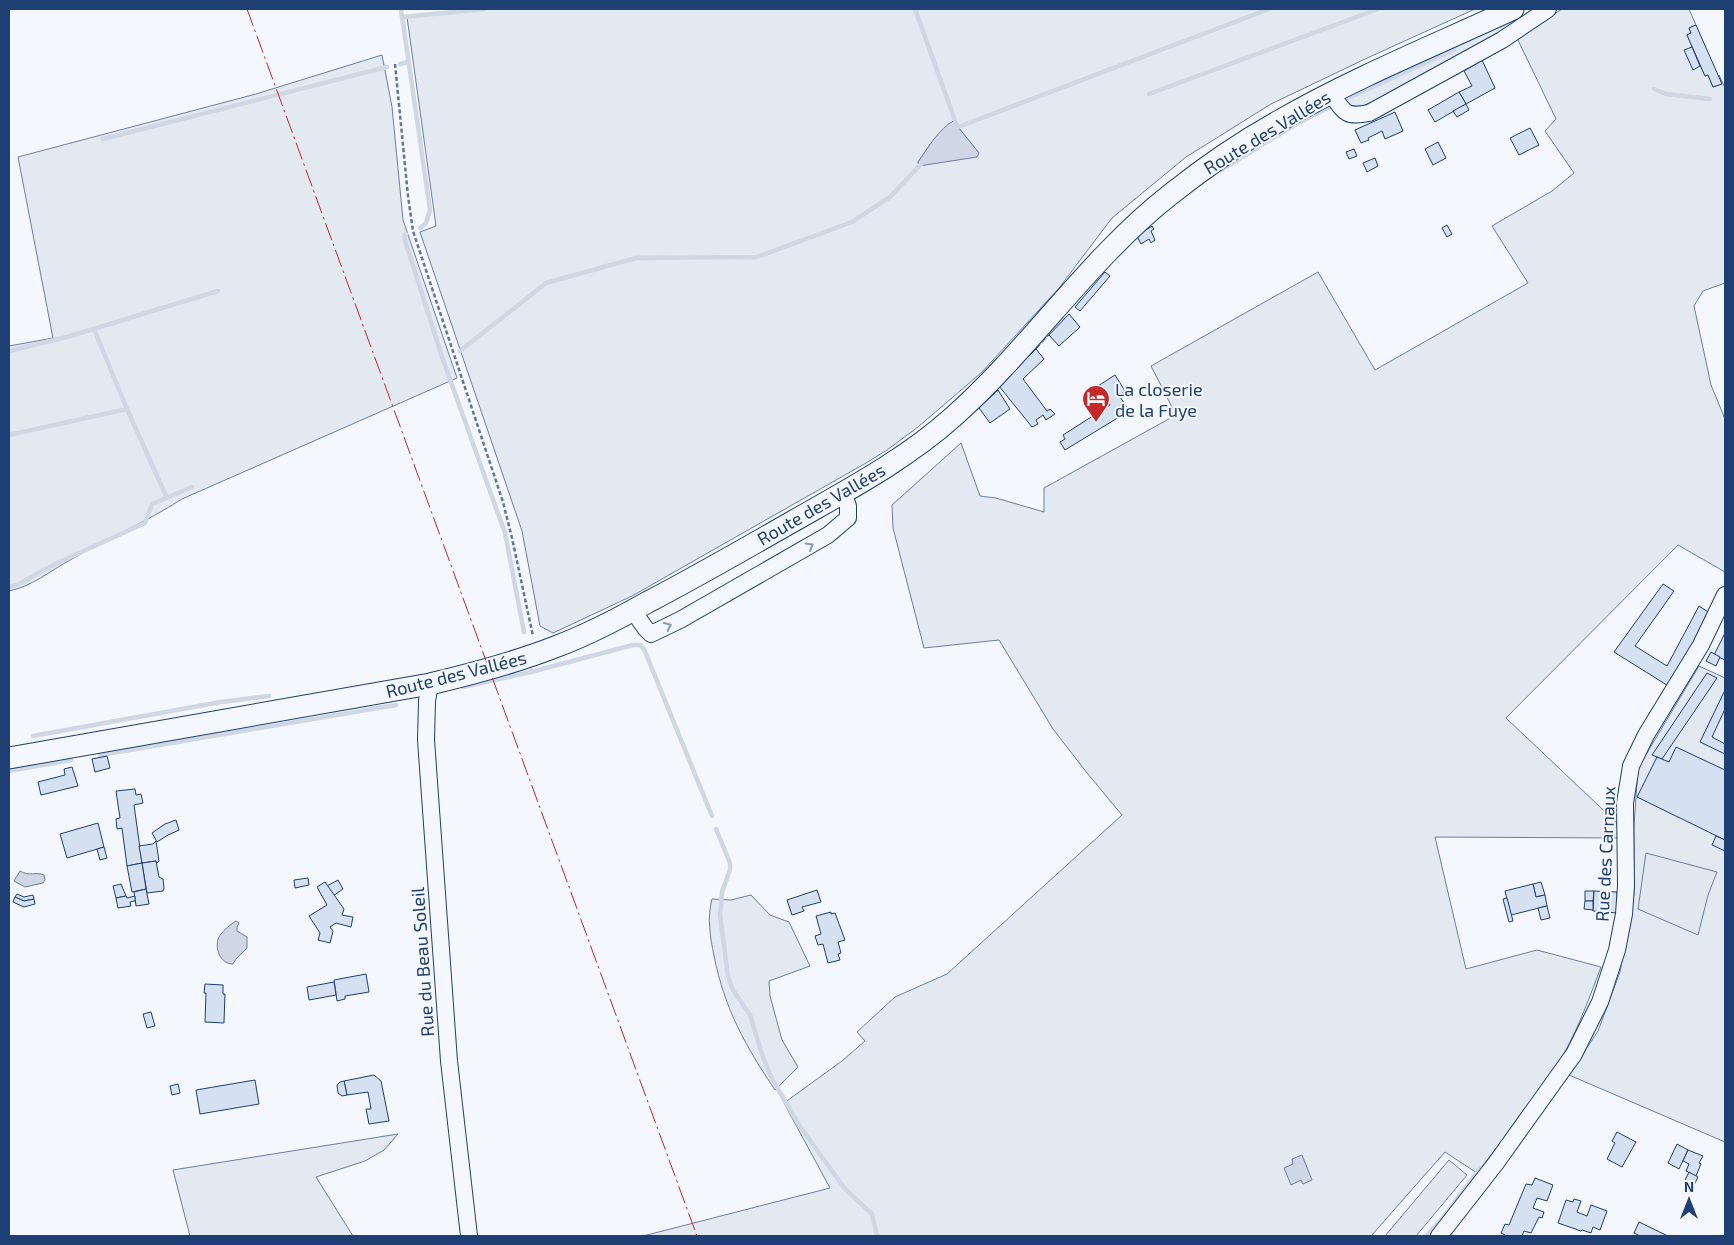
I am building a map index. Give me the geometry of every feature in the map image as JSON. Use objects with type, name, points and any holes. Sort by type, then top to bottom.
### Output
[{"type":"main road","name":"Route des Vallées","points":[[9,758],[430,684],[496,668],[580,637],[633,610],[843,493],[910,450],[954,416],[1006,364],[1124,235],[1168,196],[1232,149],[1280,120],[1331,93],[1513,9]]},
{"type":"street","points":[[1331,93],[1343,112],[1358,115],[1369,113],[1502,40],[1548,9]]},
{"type":"street","points":[[633,610],[646,630],[652,634],[680,620],[828,535],[848,518],[848,506],[843,493]]},
{"type":"street","name":"Rue des Carnaux","points":[[1448,1232],[1574,1054],[1600,1002],[1616,950],[1624,914],[1626,886],[1625,803],[1631,766],[1646,734],[1701,645],[1725,595]]},
{"type":"street","name":"Rue du Beau Soleil","points":[[430,684],[427,701],[426,740],[449,1061],[468,1236]]},
{"type":"path","points":[[395,64],[413,231],[503,502],[536,654]]},
{"type":"shaded area","points":[[484,9],[1475,9],[1271,104],[1186,157],[1112,218],[1059,288],[982,372],[918,427],[866,463],[632,596],[553,633],[540,626],[522,531],[420,232],[436,226],[407,17]],"holes":[[[958,127],[979,153],[919,166],[918,162],[931,143]]]},
{"type":"shaded area","points":[[1562,9],[1689,9],[1696,25],[1689,28],[1691,33],[1687,35],[1705,76],[1708,75],[1713,87],[1722,84],[1719,75],[1725,88],[1725,283],[1703,291],[1694,306],[1711,385],[1725,419],[1725,572],[1678,545],[1506,718],[1617,823],[1618,838],[1435,837],[1466,969],[1537,950],[1601,967],[1569,1044],[1522,1115],[1477,1173],[1445,1152],[1371,1236],[643,1236],[830,1188],[784,1103],[842,1061],[865,1041],[857,1032],[895,997],[947,974],[1122,815],[1053,729],[999,640],[924,648],[893,528],[892,505],[961,443],[980,496],[996,498],[1044,512],[1044,488],[1176,415],[1151,366],[1318,272],[1375,370],[1528,283],[1492,226],[1552,191],[1574,173],[1545,131],[1556,119],[1517,38]]},
{"type":"shaded area","points":[[1513,19],[1515,23],[1513,25],[1381,99],[1362,106],[1348,106],[1343,96]]},
{"type":"shaded area","points":[[382,55],[392,107],[403,220],[457,378],[182,499],[33,582],[9,591],[9,346],[53,338],[18,157],[256,94]]},
{"type":"shaded area","points":[[955,120],[958,127],[979,153],[977,157],[919,166],[918,162],[934,139]]},
{"type":"shaded area","points":[[1699,666],[1725,678],[1725,1142],[1569,1075],[1598,1031],[1620,972],[1634,894],[1634,826],[1638,768]]},
{"type":"shaded area","points":[[1646,853],[1717,872],[1708,895],[1698,935],[1638,909]]},
{"type":"shaded area","points":[[20,871],[27,874],[44,875],[45,880],[43,883],[25,887],[14,881]]},
{"type":"shaded area","points":[[751,895],[770,915],[789,922],[810,966],[769,981],[770,996],[782,1040],[798,1067],[775,1090],[745,1042],[730,1010],[714,956],[710,934],[709,920],[712,899],[731,900]]},
{"type":"shaded area","points":[[236,921],[239,923],[237,931],[247,937],[247,948],[233,964],[224,961],[221,957],[218,952],[217,942],[222,932]]},
{"type":"shaded area","points":[[398,1134],[384,1150],[365,1161],[316,1177],[353,1236],[190,1236],[173,1170]]},
{"type":"shaded area","points":[[1302,1155],[1312,1180],[1303,1184],[1301,1180],[1291,1185],[1284,1168],[1293,1164],[1292,1159]]},
{"type":"shaded area","points":[[1449,1160],[1467,1175],[1416,1236],[1385,1236]]},
{"type":"building","points":[[1696,25],[1722,84],[1713,87],[1708,75],[1705,76],[1687,35],[1691,33],[1689,28]]},
{"type":"building","points":[[1692,47],[1700,66],[1693,70],[1684,50]]},
{"type":"building","points":[[1482,60],[1495,88],[1466,104],[1459,92],[1472,86],[1464,71]]},
{"type":"building","points":[[1459,92],[1466,104],[1435,122],[1428,110]]},
{"type":"building","points":[[1466,104],[1469,110],[1457,117],[1453,111]]},
{"type":"building","points":[[1395,112],[1403,131],[1385,139],[1382,131],[1361,143],[1355,130]]},
{"type":"building","points":[[1530,128],[1539,145],[1519,155],[1510,138]]},
{"type":"building","points":[[1438,142],[1446,158],[1433,165],[1425,149]]},
{"type":"building","points":[[1354,149],[1357,156],[1349,159],[1346,152]]},
{"type":"building","points":[[1375,158],[1378,166],[1367,172],[1363,163]]},
{"type":"building","points":[[1447,225],[1452,234],[1447,237],[1442,228]]},
{"type":"building","points":[[1152,226],[1154,229],[1151,231],[1155,240],[1151,243],[1149,239],[1141,244],[1137,236]]},
{"type":"building","points":[[1105,272],[1110,276],[1080,311],[1075,307]]},
{"type":"building","points":[[1069,314],[1080,327],[1059,346],[1049,335]]},
{"type":"building","points":[[1036,349],[1044,359],[1023,379],[1047,411],[1050,409],[1055,414],[1046,420],[1043,415],[1036,420],[1038,424],[1032,427],[999,386]]},
{"type":"building","name":"La closerie de la Fuye","points":[[1115,375],[1125,391],[1119,395],[1129,411],[1065,450],[1060,442],[1065,439],[1063,435],[1110,405],[1098,386]]},
{"type":"building","points":[[998,390],[1010,409],[990,423],[979,408]]},
{"type":"building","points":[[1663,584],[1674,591],[1635,646],[1667,666],[1699,606],[1710,613],[1670,687],[1614,652]]},
{"type":"building","points":[[1725,633],[1725,660],[1714,655]]},
{"type":"building","points":[[1711,652],[1720,657],[1716,666],[1706,661]]},
{"type":"building","points":[[1707,673],[1717,678],[1662,759],[1652,755]]},
{"type":"building","points":[[1725,690],[1725,709],[1712,737],[1725,744],[1725,754],[1700,742]]},
{"type":"building","points":[[1676,747],[1725,770],[1725,840],[1637,797],[1657,757],[1669,762]]},
{"type":"building","points":[[107,756],[110,768],[95,772],[92,759]]},
{"type":"building","points":[[72,767],[78,786],[41,795],[38,782],[65,775],[64,769]]},
{"type":"building","points":[[135,789],[136,795],[141,794],[143,803],[134,805],[142,863],[127,866],[122,828],[117,829],[116,819],[120,818],[116,791]]},
{"type":"building","points":[[176,820],[179,830],[157,842],[152,833],[165,824]]},
{"type":"building","points":[[98,823],[104,847],[67,858],[60,834]]},
{"type":"building","points":[[1716,836],[1725,840],[1725,851],[1712,845]]},
{"type":"building","points":[[156,841],[159,861],[157,863],[156,861],[142,863],[139,846],[153,844]]},
{"type":"building","points":[[104,847],[107,858],[100,860],[97,849]]},
{"type":"building","points":[[156,861],[159,877],[163,879],[164,888],[163,891],[147,893],[142,863]]},
{"type":"building","points":[[142,863],[146,889],[132,892],[127,866]]},
{"type":"building","points":[[308,878],[309,885],[295,888],[294,880]]},
{"type":"building","points":[[338,880],[343,889],[333,896],[327,886]]},
{"type":"building","points":[[325,882],[344,909],[342,915],[353,917],[351,927],[336,923],[330,927],[333,931],[330,943],[318,940],[320,933],[309,916],[327,905],[317,887]]},
{"type":"building","points":[[1541,882],[1545,895],[1536,897],[1533,884]]},
{"type":"building","points":[[121,884],[126,896],[116,898],[113,886]]},
{"type":"building","points":[[1533,884],[1536,897],[1545,895],[1547,906],[1511,915],[1505,891]]},
{"type":"building","points":[[146,889],[149,904],[136,906],[134,892]]},
{"type":"building","points":[[817,890],[821,902],[802,907],[804,911],[792,915],[787,900]]},
{"type":"building","points":[[1585,891],[1594,891],[1593,901],[1585,901]]},
{"type":"building","points":[[1594,891],[1617,892],[1617,913],[1593,911]]},
{"type":"building","points":[[17,894],[24,897],[33,895],[34,899],[24,901],[15,897]]},
{"type":"building","points":[[126,896],[127,898],[135,896],[135,901],[130,902],[131,906],[118,908],[116,898]]},
{"type":"building","points":[[15,897],[24,901],[34,899],[35,904],[24,907],[13,902]]},
{"type":"building","points":[[1507,898],[1513,921],[1509,922],[1503,899]]},
{"type":"building","points":[[1585,901],[1593,901],[1593,910],[1584,909]]},
{"type":"building","points":[[1547,906],[1550,918],[1541,920],[1538,908]]},
{"type":"building","points":[[831,912],[831,914],[835,913],[845,940],[838,942],[841,953],[838,954],[840,960],[828,963],[823,944],[818,945],[815,936],[821,934],[816,916]]},
{"type":"building","points":[[366,974],[369,992],[345,996],[345,999],[337,1001],[334,980]]},
{"type":"building","points":[[334,982],[336,995],[309,1000],[307,987]]},
{"type":"building","points":[[205,984],[223,985],[223,994],[225,994],[224,1023],[205,1022]]},
{"type":"building","points":[[151,1012],[155,1026],[147,1028],[143,1014]]},
{"type":"building","points":[[374,1075],[381,1081],[389,1121],[369,1124],[366,1109],[371,1109],[368,1092],[347,1095],[344,1081]]},
{"type":"building","points":[[255,1080],[259,1104],[200,1114],[196,1090]]},
{"type":"building","points":[[344,1081],[347,1095],[342,1096],[338,1093],[337,1085]]},
{"type":"building","points":[[178,1084],[180,1093],[172,1095],[170,1086]]},
{"type":"building","points":[[1617,1132],[1636,1142],[1622,1167],[1607,1159],[1615,1143],[1612,1141]]},
{"type":"building","points":[[1677,1144],[1688,1150],[1679,1169],[1668,1163]]},
{"type":"building","points":[[1688,1150],[1703,1156],[1696,1176],[1686,1171],[1689,1164],[1683,1161]]},
{"type":"building","points":[[1689,1172],[1698,1177],[1694,1185],[1685,1180]]},
{"type":"building","points":[[1535,1178],[1553,1185],[1547,1201],[1537,1198],[1533,1208],[1544,1212],[1542,1218],[1539,1217],[1531,1233],[1524,1231],[1522,1236],[1505,1236],[1501,1233],[1505,1224],[1509,1225],[1526,1184],[1532,1185]]},
{"type":"building","points":[[1574,1199],[1581,1201],[1577,1212],[1587,1216],[1591,1205],[1607,1211],[1600,1230],[1593,1227],[1591,1233],[1558,1223],[1566,1200],[1573,1202]]},
{"type":"building","points":[[1639,1222],[1668,1236],[1640,1236],[1634,1233]]},
{"type":"waterway","points":[[401,9],[430,210],[426,223],[420,228]]},
{"type":"waterway","points":[[402,17],[484,9]]},
{"type":"waterway","points":[[915,9],[957,126]]},
{"type":"waterway","points":[[954,131],[958,127],[1269,9]]},
{"type":"waterway","points":[[1149,94],[1378,9]]},
{"type":"waterway","points":[[1344,100],[1454,50]]},
{"type":"waterway","points":[[400,64],[408,62]]},
{"type":"waterway","points":[[103,139],[387,67]]},
{"type":"waterway","points":[[1654,89],[1666,94],[1710,99]]},
{"type":"waterway","points":[[1221,170],[1298,123],[1330,107]]},
{"type":"waterway","points":[[460,351],[546,283],[636,258],[757,257],[852,222],[890,197],[922,163]]},
{"type":"waterway","points":[[406,234],[404,237],[442,357],[505,533],[524,632]]},
{"type":"waterway","points":[[9,351],[67,337],[218,291]]},
{"type":"waterway","points":[[9,435],[127,409],[94,329]]},
{"type":"waterway","points":[[127,409],[167,498]]},
{"type":"waterway","points":[[9,587],[17,585],[55,564],[145,523],[152,504],[192,487]]},
{"type":"waterway","points":[[531,670],[531,672],[633,645],[640,645],[644,649],[712,816]]},
{"type":"waterway","points":[[463,687],[531,672]]},
{"type":"waterway","points":[[33,736],[221,702],[269,696]]},
{"type":"waterway","points":[[100,755],[396,705]]},
{"type":"waterway","points":[[9,771],[71,760]]},
{"type":"waterway","points":[[716,829],[730,863],[730,870],[722,892],[720,915],[728,976],[733,990],[750,1015],[771,1077],[799,1125],[845,1189],[872,1214],[877,1236]]},
{"type":"waterway","points":[[1426,1236],[1442,1219],[1480,1168]]},
{"type":"fence","points":[[1036,349],[1049,335]]},
{"type":"power","points":[[247,9],[697,1236]]},
{"type":"place","name":"La closerie de la Fuye","points":[[1096,423]]}]
